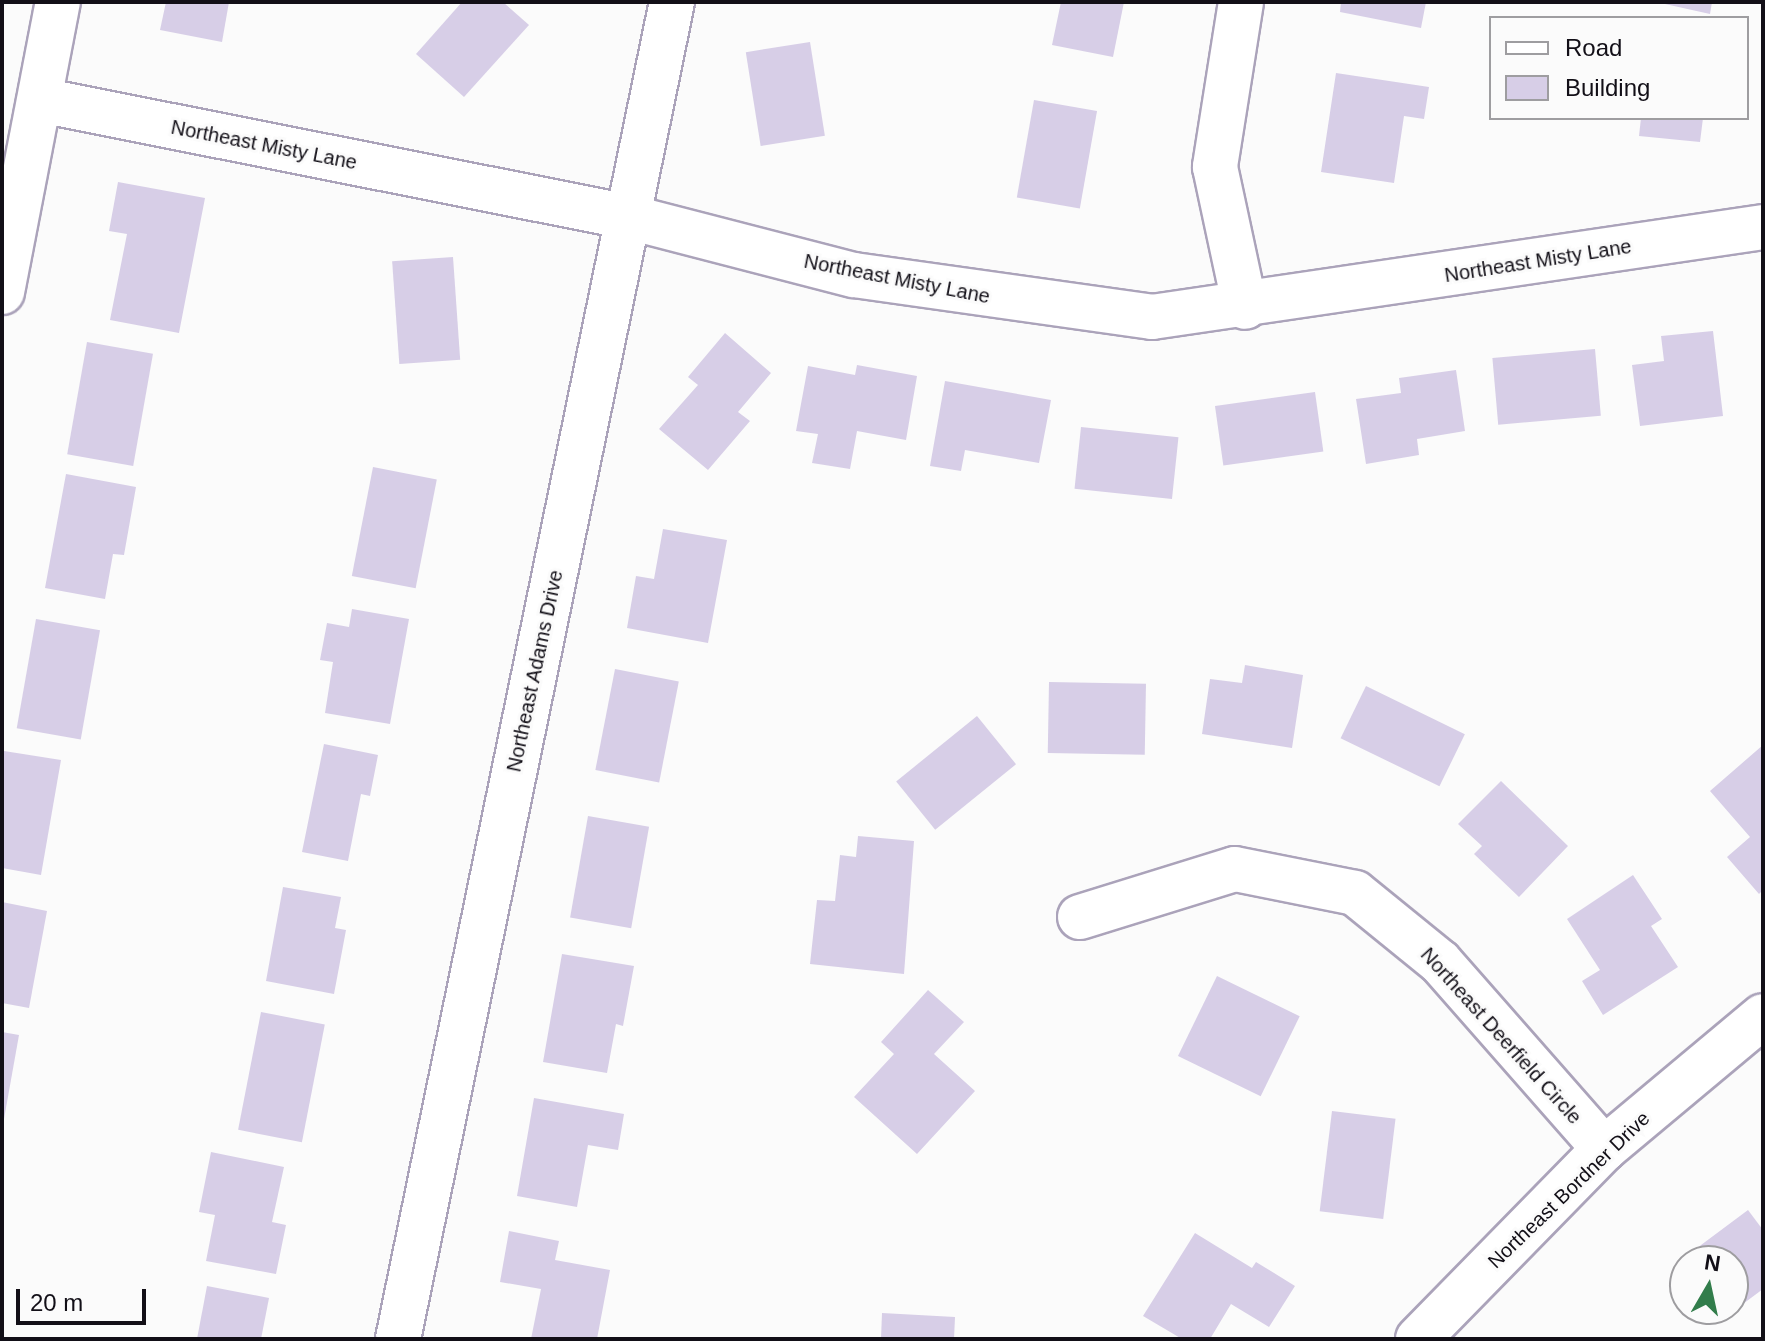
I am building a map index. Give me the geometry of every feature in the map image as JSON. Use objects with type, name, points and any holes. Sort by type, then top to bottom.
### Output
[{"type":"street","points":[[2,292],[58,2]]},
{"type":"street","name":"Northeast Adams Drive","points":[[398,1339],[672,2]]},
{"type":"street","points":[[1241,2],[1215,167],[1245,307]]},
{"type":"street","name":"Northeast Misty Lane","points":[[40,100],[629,217],[854,275],[1016,301],[1152,317],[1245,307],[1763,227]]},
{"type":"street","name":"Northeast Deerfield Circle","points":[[1080,917],[1235,869],[1355,893],[1440,962],[1604,1149]]},
{"type":"street","name":"Northeast Bordner Drive","points":[[1418,1339],[1604,1149],[1763,1016]]},
{"type":"building","points":[[166,2],[229,2],[222,42],[160,30]]},
{"type":"building","points":[[462,2],[503,2],[529,25],[464,97],[416,54]]},
{"type":"building","points":[[1061,2],[1124,2],[1113,57],[1052,45]]},
{"type":"building","points":[[1341,2],[1426,2],[1421,28],[1340,12]]},
{"type":"building","points":[[1656,2],[1712,2],[1710,14]]},
{"type":"building","points":[[810,42],[825,136],[761,146],[746,52]]},
{"type":"building","points":[[1336,73],[1429,87],[1424,119],[1404,116],[1394,183],[1321,172]]},
{"type":"building","points":[[1034,100],[1097,111],[1080,209],[1017,197]]},
{"type":"building","points":[[1641,120],[1703,120],[1700,142],[1639,136]]},
{"type":"building","points":[[118,182],[205,198],[179,333],[110,320],[127,234],[109,231]]},
{"type":"building","points":[[453,257],[460,360],[399,364],[392,261]]},
{"type":"building","points":[[1713,331],[1723,416],[1640,426],[1632,365],[1664,361],[1661,336]]},
{"type":"building","points":[[725,333],[771,373],[738,412],[750,421],[708,470],[659,429],[698,385],[688,377]]},
{"type":"building","points":[[87,342],[153,354],[133,466],[67,454]]},
{"type":"building","points":[[1595,349],[1601,416],[1498,425],[1492,358]]},
{"type":"building","points":[[857,365],[917,376],[906,440],[857,431],[850,469],[812,463],[818,434],[796,431],[808,366],[855,375]]},
{"type":"building","points":[[1456,370],[1465,431],[1417,439],[1419,455],[1366,464],[1356,399],[1401,393],[1399,378]]},
{"type":"building","points":[[945,381],[1051,400],[1039,463],[965,450],[961,471],[930,466]]},
{"type":"building","points":[[1315,392],[1323,451],[1223,465],[1215,406]]},
{"type":"building","points":[[1081,427],[1178,437],[1172,499],[1075,489]]},
{"type":"building","points":[[373,467],[437,479],[416,588],[352,576]]},
{"type":"building","points":[[66,474],[136,487],[124,555],[113,554],[105,599],[45,588]]},
{"type":"building","points":[[663,529],[727,540],[708,643],[627,628],[636,576],[654,579]]},
{"type":"building","points":[[352,609],[409,619],[390,724],[325,713],[333,662],[320,660],[327,623],[349,627]]},
{"type":"building","points":[[36,619],[100,630],[81,740],[17,728]]},
{"type":"building","points":[[1245,665],[1303,675],[1292,748],[1202,734],[1210,679],[1242,683]]},
{"type":"building","points":[[615,669],[679,681],[659,783],[595,770]]},
{"type":"building","points":[[1049,682],[1146,684],[1145,755],[1048,753]]},
{"type":"building","points":[[1366,686],[1465,734],[1439,786],[1341,738]]},
{"type":"building","points":[[977,716],[1016,764],[935,830],[896,781]]},
{"type":"building","points":[[324,744],[378,755],[370,796],[361,794],[348,861],[302,852]]},
{"type":"building","points":[[1763,745],[1763,890],[1759,894],[1727,857],[1750,837],[1710,791]]},
{"type":"building","points":[[4,751],[61,760],[41,875],[2,868]]},
{"type":"building","points":[[1501,781],[1568,846],[1519,897],[1474,854],[1482,846],[1458,824]]},
{"type":"building","points":[[588,816],[649,827],[631,928],[570,917]]},
{"type":"building","points":[[858,836],[914,841],[904,974],[810,964],[817,900],[835,901],[840,855],[856,857]]},
{"type":"building","points":[[1633,875],[1662,919],[1651,926],[1678,967],[1603,1015],[1582,981],[1600,970],[1567,919]]},
{"type":"building","points":[[283,887],[341,897],[335,928],[346,930],[334,994],[266,981]]},
{"type":"building","points":[[2,902],[47,911],[29,1008],[2,1003]]},
{"type":"building","points":[[562,954],[634,966],[623,1026],[616,1024],[607,1073],[543,1062]]},
{"type":"building","points":[[1217,976],[1300,1016],[1261,1096],[1178,1056]]},
{"type":"building","points":[[928,990],[964,1022],[934,1054],[975,1091],[917,1154],[854,1097],[894,1054],[881,1042]]},
{"type":"building","points":[[261,1012],[325,1024],[302,1142],[238,1130]]},
{"type":"building","points":[[2,1032],[19,1035],[4,1119],[2,1119]]},
{"type":"building","points":[[534,1098],[624,1114],[618,1150],[588,1145],[577,1207],[517,1196]]},
{"type":"building","points":[[1332,1111],[1396,1119],[1383,1219],[1320,1211]]},
{"type":"building","points":[[211,1152],[284,1167],[272,1222],[286,1225],[276,1274],[206,1261],[215,1215],[199,1212]]},
{"type":"building","points":[[1748,1210],[1763,1230],[1763,1289],[1749,1299],[1749,1245],[1701,1245]]},
{"type":"building","points":[[509,1231],[559,1241],[555,1260],[610,1270],[597,1339],[531,1339],[541,1289],[500,1282]]},
{"type":"building","points":[[1195,1233],[1252,1268],[1256,1262],[1295,1286],[1269,1327],[1231,1304],[1210,1339],[1182,1339],[1143,1316]]},
{"type":"building","points":[[207,1286],[269,1298],[261,1339],[197,1339]]},
{"type":"building","points":[[882,1313],[955,1317],[954,1339],[881,1339]]}]
